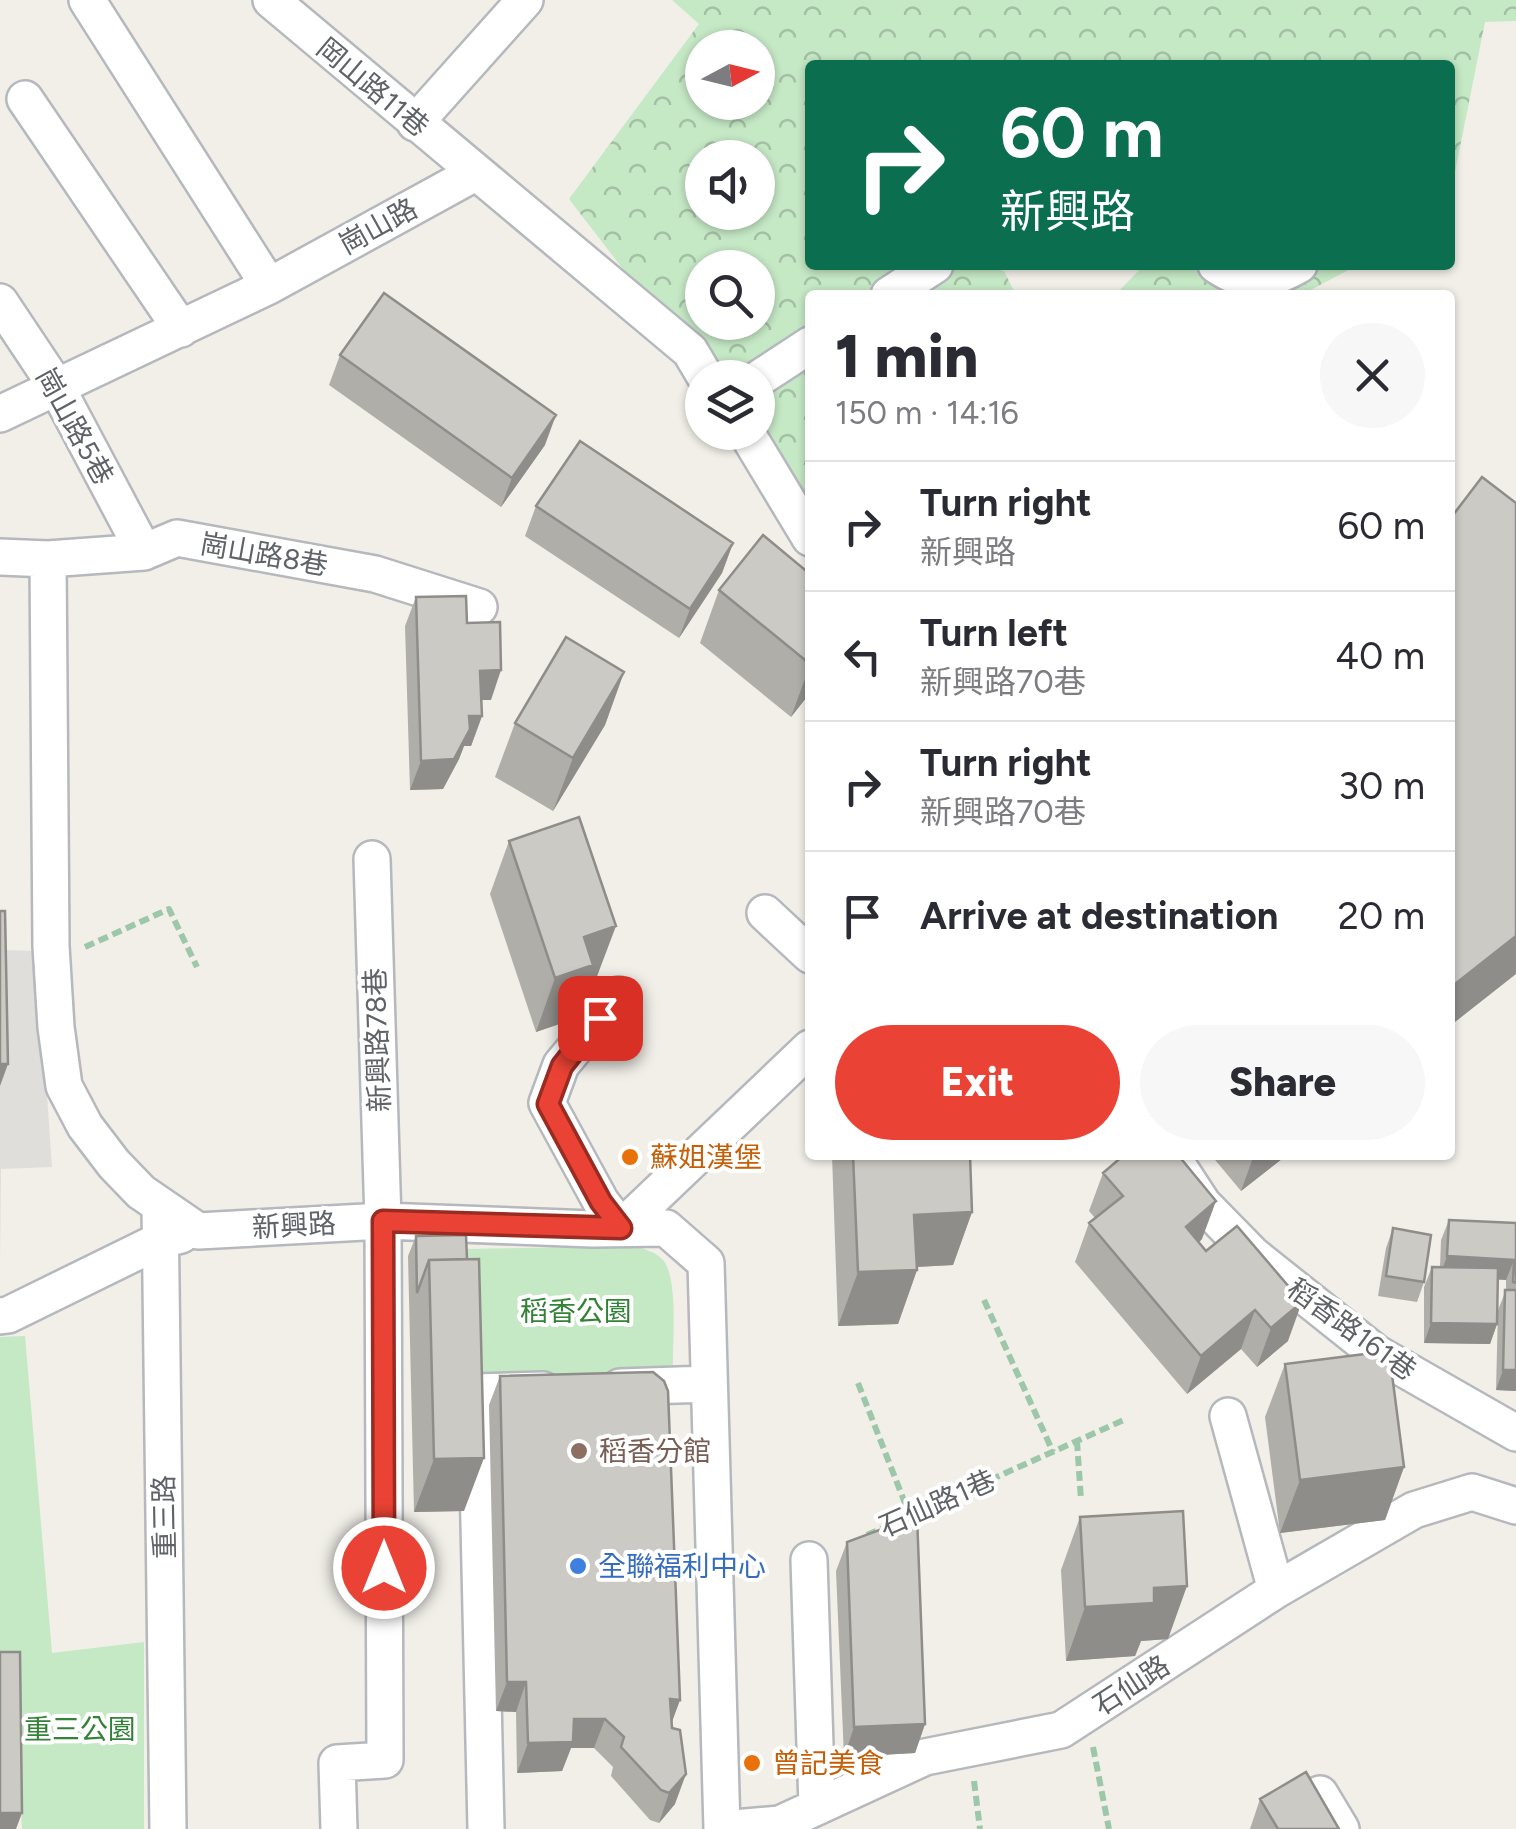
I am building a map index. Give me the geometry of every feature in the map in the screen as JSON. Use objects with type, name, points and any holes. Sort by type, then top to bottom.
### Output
[{"type":"street","points":[[86,0],[269,286]]},
{"type":"street","name":"岡山路11巷","points":[[271,0],[476,173]]},
{"type":"street","points":[[415,123],[525,0]]},
{"type":"street","points":[[25,98],[180,329]]},
{"type":"street","points":[[476,173],[690,350],[696,360]]},
{"type":"street","name":"崗山路","points":[[0,414],[269,286],[476,173]]},
{"type":"street","points":[[896,290],[926,270]]},
{"type":"street","points":[[1225,270],[1246,281],[1274,280],[1291,270]]},
{"type":"street","name":"崗山路5巷","points":[[0,302],[56,386],[144,552]]},
{"type":"street","points":[[775,367],[805,348]]},
{"type":"street","points":[[757,450],[805,530]]},
{"type":"street","name":"崗山路8巷","points":[[48,560],[144,552],[176,538],[375,574],[478,608]]},
{"type":"street","points":[[0,558],[48,560]]},
{"type":"street","name":"新興路","points":[[48,560],[52,962],[64,1086],[86,1126],[161,1222],[198,1231],[383,1221],[666,1228],[706,1263],[722,1829]]},
{"type":"street","name":"新興路78巷","points":[[339,1829],[337,1763],[385,1760],[383,1221],[372,859]]},
{"type":"street","points":[[765,913],[805,951]]},
{"type":"street","points":[[619,995],[562,1066],[548,1104],[601,1202],[621,1228],[805,1053]]},
{"type":"street","name":"稻香路161巷","points":[[1174,1160],[1204,1204],[1254,1255],[1376,1353],[1513,1433]]},
{"type":"street","points":[[0,1316],[8,1315],[161,1222]]},
{"type":"street","name":"重三路","points":[[161,1222],[168,1829]]},
{"type":"street","points":[[486,1829],[476,1392],[707,1384]]},
{"type":"street","points":[[1228,1416],[1276,1590]]},
{"type":"street","name":"石仙路","points":[[722,1829],[780,1824],[925,1757],[1060,1730],[1276,1590],[1414,1510],[1472,1492],[1516,1506]]},
{"type":"street","points":[[808,1560],[817,1807]]},
{"type":"street","points":[[1320,1794],[1341,1829]]},
{"type":"path","points":[[52,962],[169,909],[197,967]]},
{"type":"path","points":[[984,1300],[1053,1452]]},
{"type":"path","points":[[858,1382],[912,1515],[913,1534]]},
{"type":"path","name":"石仙路1巷","points":[[860,1538],[1126,1419]]},
{"type":"path","points":[[1076,1441],[1081,1500]]},
{"type":"path","points":[[1086,1714],[1109,1829]]},
{"type":"path","points":[[970,1748],[980,1829]]},
{"type":"shaded area","points":[[0,950],[37,951],[52,1167],[1,1169],[0,1266]]},
{"type":"green space","points":[[672,0],[1516,0],[1516,21],[1485,22],[1455,172],[1455,60],[805,60],[805,270],[1000,270],[1014,290],[805,290],[805,505],[770,450],[775,450],[775,360],[693,360],[569,199],[685,43],[685,120],[775,120],[775,30],[695,30],[699,24]]},
{"type":"green space","points":[[1139,270],[1348,270],[1310,290],[1120,290]]},
{"type":"green space","name":"稻香公園","points":[[635,1246],[657,1255],[668,1269],[673,1297],[673,1370],[464,1378],[462,1249]]},
{"type":"green space","name":"重三公園","points":[[25,1336],[52,1653],[144,1642],[144,1829],[22,1829],[14,1673],[0,1673],[0,1337]]},
{"type":"building","points":[[384,293],[556,415],[512,478],[340,355]]},
{"type":"building","points":[[580,441],[733,543],[690,609],[536,506]]},
{"type":"building","points":[[1482,477],[1516,503],[1516,936],[1455,984],[1455,512]]},
{"type":"building","points":[[763,535],[805,570],[805,660],[719,590]]},
{"type":"building","points":[[466,596],[467,623],[500,622],[501,670],[480,671],[482,716],[469,716],[470,729],[454,759],[421,761],[416,597]]},
{"type":"building","points":[[566,637],[624,672],[573,758],[515,723]]},
{"type":"building","points":[[579,817],[616,926],[584,937],[593,965],[555,978],[509,841]]},
{"type":"building","points":[[0,911],[5,911],[8,1064],[0,1064]]},
{"type":"building","points":[[853,1160],[970,1160],[972,1212],[914,1215],[917,1270],[858,1272]]},
{"type":"building","points":[[1118,1160],[1182,1160],[1216,1201],[1186,1227],[1206,1251],[1237,1226],[1302,1302],[1271,1328],[1255,1310],[1201,1356],[1089,1223],[1123,1196],[1103,1173]]},
{"type":"building","points":[[1449,1220],[1516,1223],[1516,1283],[1514,1260],[1447,1256]]},
{"type":"building","points":[[1393,1228],[1431,1235],[1424,1282],[1386,1276]]},
{"type":"building","points":[[466,1235],[467,1259],[429,1260],[417,1293],[416,1236]]},
{"type":"building","points":[[479,1259],[484,1458],[434,1459],[429,1260]]},
{"type":"building","points":[[1432,1267],[1498,1268],[1497,1324],[1431,1323]]},
{"type":"building","points":[[1505,1290],[1516,1290],[1516,1370],[1503,1370]]},
{"type":"building","points":[[1389,1351],[1404,1467],[1300,1480],[1285,1364]]},
{"type":"building","name":"全聯福利中心","points":[[653,1372],[664,1381],[668,1391],[680,1700],[670,1699],[672,1728],[680,1730],[686,1774],[669,1793],[661,1790],[621,1747],[624,1737],[605,1719],[574,1719],[573,1742],[528,1743],[526,1682],[507,1682],[500,1376]]},
{"type":"building","points":[[1183,1511],[1187,1586],[1154,1588],[1154,1603],[1085,1607],[1080,1517]]},
{"type":"building","points":[[917,1516],[925,1724],[854,1727],[847,1542]]},
{"type":"building","points":[[0,1652],[20,1652],[22,1813],[0,1813]]},
{"type":"building","points":[[1306,1772],[1339,1829],[1278,1829],[1260,1799]]},
{"type":"place","name":"蘇姐漢堡","points":[[630,1157]]},
{"type":"place","name":"稻香分館","points":[[579,1451]]},
{"type":"place","name":"全聯福利中心","points":[[578,1566]]},
{"type":"place","name":"曾記美食","points":[[752,1763]]},
{"type":"route","points":[[384,1568],[383,1221],[621,1228],[601,1202],[548,1104],[562,1066],[600,1018]]}]
